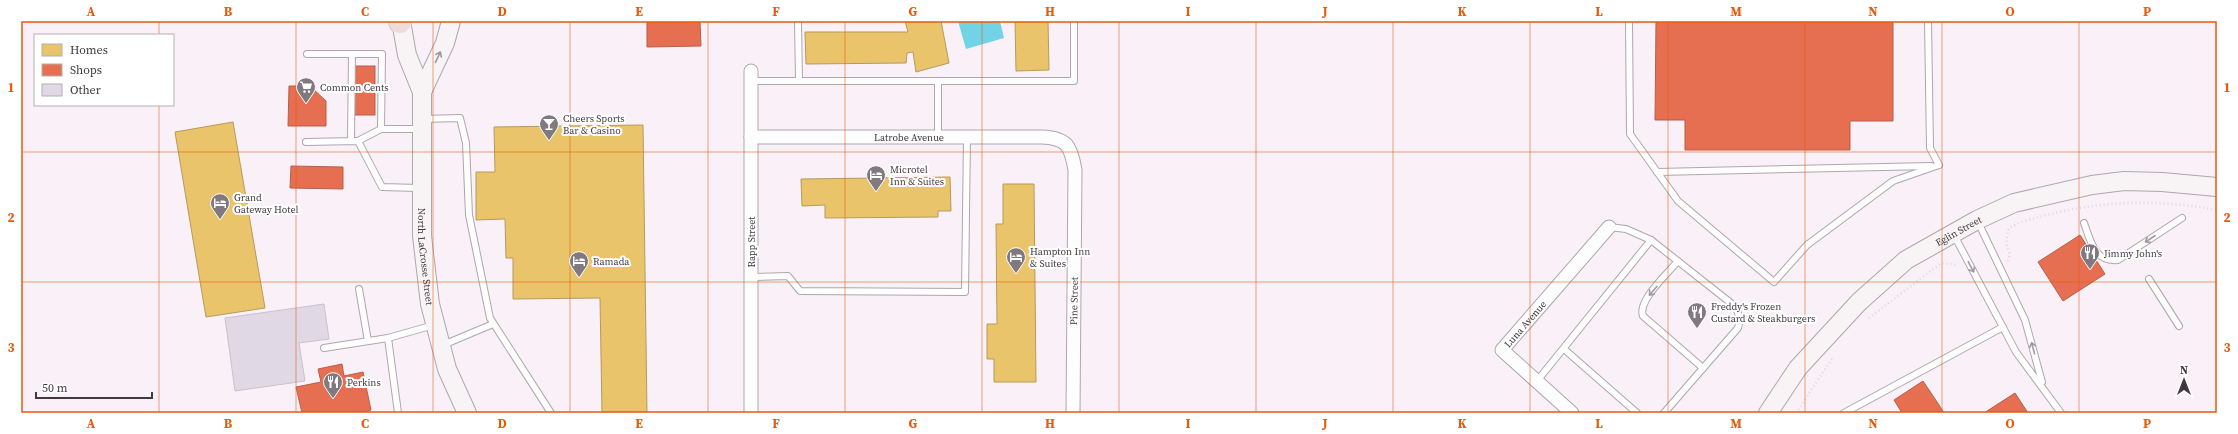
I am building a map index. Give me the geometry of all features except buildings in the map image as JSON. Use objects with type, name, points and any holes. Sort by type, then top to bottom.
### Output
[{"type":"street","name":"North LaCrosse Street","points":[[400,21],[407,55],[422,92],[421,188],[423,261],[434,325],[440,347],[468,413]]},
{"type":"street","name":"North LaCrosse Street","points":[[422,92],[445,43],[451,21]]},
{"type":"street","name":"Rapp Street","points":[[751,76],[751,413]]},
{"type":"street","name":"Latrobe Avenue","points":[[751,137],[1042,137],[1054,138],[1066,143]]},
{"type":"street","name":"Pine Street","points":[[1066,143],[1071,151],[1075,170],[1073,413]]},
{"type":"street","name":"Eglin Street","points":[[1768,413],[1798,368],[1859,302],[1906,260],[1977,220],[2014,203],[2092,185],[2124,181],[2162,182],[2217,187]]},
{"type":"street","name":"Luna Avenue","points":[[1572,413],[1502,350],[1609,227]]},
{"type":"lane","points":[[798,21],[799,81]]},
{"type":"lane","points":[[751,76],[799,81],[1074,81],[1074,21]]},
{"type":"lane","points":[[1629,21],[1630,134],[1678,201],[1774,282],[1807,245],[1875,193],[1893,181],[1939,165]]},
{"type":"lane","points":[[1928,21],[1930,148],[1939,165]]},
{"type":"lane","points":[[307,54],[382,54],[381,129]]},
{"type":"lane","points":[[351,140],[352,54]]},
{"type":"lane","points":[[938,81],[938,137]]},
{"type":"lane","points":[[306,142],[358,141],[381,129],[460,118],[466,143],[469,215],[490,318],[551,413]]},
{"type":"lane","points":[[751,277],[788,276],[800,291],[966,292],[967,137]]},
{"type":"lane","points":[[358,141],[382,187],[421,188]]},
{"type":"lane","points":[[1657,172],[1939,165]]},
{"type":"lane","points":[[2084,223],[2092,245],[2101,258],[2108,261],[2118,260],[2182,218]]},
{"type":"lane","points":[[1977,220],[2025,320],[2043,386]]},
{"type":"lane","points":[[1609,227],[1626,229],[1651,240],[1736,307],[1740,319],[1738,328],[1664,413]]},
{"type":"lane","points":[[1952,233],[2016,352],[2043,386],[2061,413]]},
{"type":"lane","points":[[1537,381],[1651,240]]},
{"type":"lane","points":[[1678,261],[1644,301],[1641,311],[1642,316],[1703,368]]},
{"type":"lane","points":[[2150,279],[2179,326]]},
{"type":"lane","points":[[359,289],[368,341]]},
{"type":"lane","points":[[440,347],[493,324]]},
{"type":"lane","points":[[324,348],[388,338],[434,325]]},
{"type":"lane","points":[[1844,413],[2002,327]]},
{"type":"lane","points":[[388,338],[398,413]]},
{"type":"lane","points":[[1564,349],[1637,413]]},
{"type":"path","points":[[1865,320],[1940,263],[1959,266],[1962,270]]},
{"type":"path","points":[[1796,413],[1836,353]]},
{"type":"water","points":[[958,21],[1000,21],[1004,38],[966,49]]},
{"type":"place","name":"Common Cents","points":[[306,104]]},
{"type":"place","name":"Cheers Sports Bar & Casino","points":[[549,141]]},
{"type":"place","name":"Microtel Inn & Suites","points":[[876,192]]},
{"type":"place","name":"Grand Gateway Hotel","points":[[220,220]]},
{"type":"place","name":"Jimmy John's","points":[[2090,270]]},
{"type":"place","name":"Hampton Inn & Suites","points":[[1016,274]]},
{"type":"place","name":"Ramada","points":[[579,278]]},
{"type":"place","name":"Freddy's Frozen Custard & Steakburgers","points":[[1697,329]]},
{"type":"place","name":"Perkins","points":[[333,399]]}]
